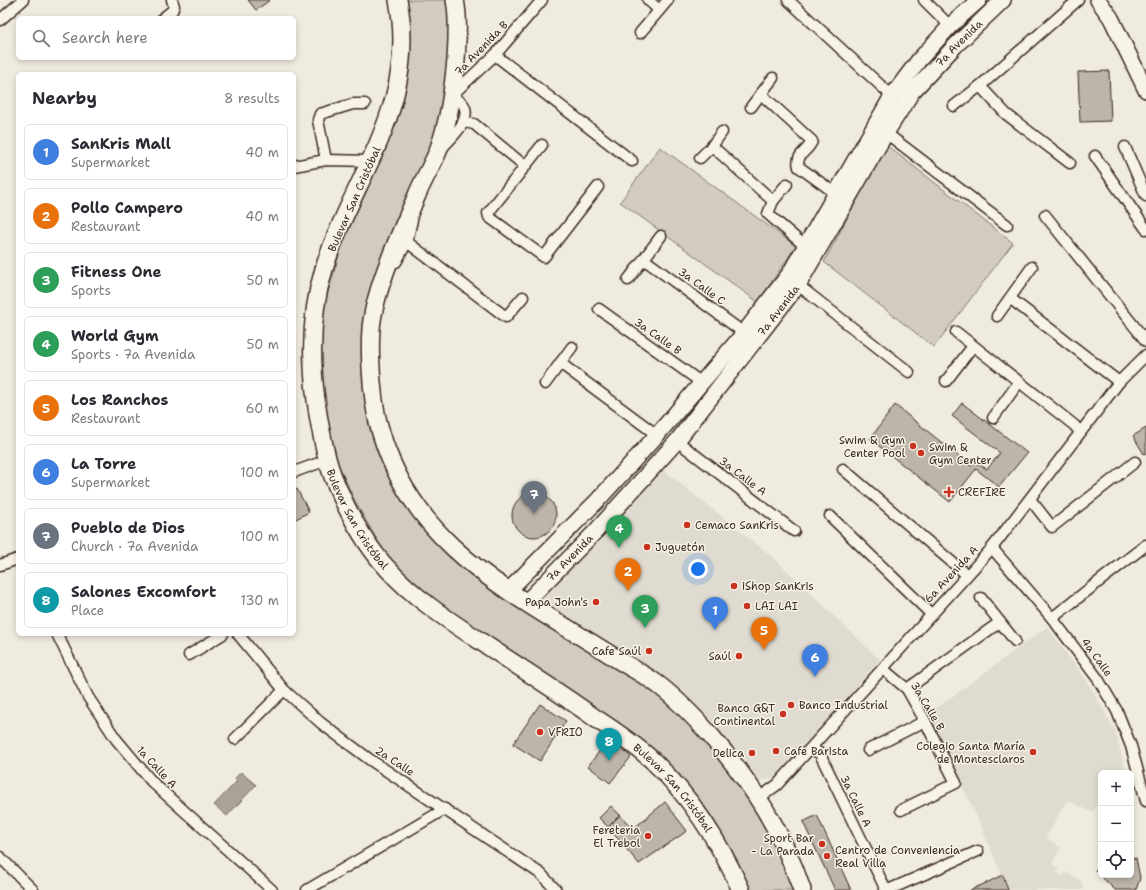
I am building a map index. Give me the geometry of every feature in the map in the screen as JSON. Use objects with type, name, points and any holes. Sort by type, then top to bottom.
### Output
[{"type":"main road","name":"Bulevar San Cristóbal","points":[[398,0],[403,50],[399,81],[392,106],[372,161],[337,233],[323,271],[315,311],[312,347],[313,380],[327,460],[334,482],[358,528],[386,567],[418,597],[453,624],[582,708],[622,736],[650,758],[670,778],[697,810],[714,836],[741,890]]},
{"type":"main road","points":[[459,2],[453,95],[437,152],[414,201],[380,288],[371,329],[373,393],[378,422],[390,457],[403,486],[422,515],[469,562],[526,602],[660,686],[698,722],[734,763],[759,798],[793,861],[802,890]]},
{"type":"street","points":[[0,20],[23,0]]},
{"type":"street","points":[[166,16],[172,11],[174,6],[172,0]]},
{"type":"street","name":"7a Avenida B","points":[[453,95],[495,55],[542,0]]},
{"type":"street","points":[[648,0],[659,10]]},
{"type":"street","points":[[640,33],[668,0]]},
{"type":"street","points":[[788,0],[892,96]]},
{"type":"street","points":[[924,0],[950,26]]},
{"type":"street","name":"7a Avenida","points":[[510,590],[597,502],[658,435],[744,333],[790,273],[892,96],[919,60],[950,26],[979,0]]},
{"type":"street","name":"7a Avenida","points":[[526,602],[611,514],[677,441],[798,285],[886,133],[912,92],[930,71],[1003,0]]},
{"type":"street","points":[[954,106],[980,86],[1078,0]]},
{"type":"street","points":[[1098,0],[1111,18],[1146,90]]},
{"type":"street","points":[[495,55],[632,161]]},
{"type":"street","points":[[751,107],[773,78]]},
{"type":"street","points":[[980,86],[1006,114],[1070,163]]},
{"type":"street","points":[[761,94],[812,141],[798,157],[797,161],[799,167],[835,193]]},
{"type":"street","points":[[437,152],[464,122],[465,110],[463,104],[453,95]]},
{"type":"street","points":[[326,160],[318,120],[320,114],[353,104],[366,104]]},
{"type":"street","points":[[464,122],[474,124],[525,166]]},
{"type":"street","points":[[700,158],[712,146],[722,132]]},
{"type":"street","points":[[886,133],[1007,225]]},
{"type":"street","points":[[542,145],[488,215],[543,257],[546,256],[598,187]]},
{"type":"street","points":[[712,146],[773,201]]},
{"type":"street","points":[[1125,147],[1146,196]]},
{"type":"street","points":[[1095,156],[1146,229]]},
{"type":"street","points":[[296,166],[326,160],[372,161]]},
{"type":"street","points":[[787,184],[773,201],[768,212],[769,217],[806,246]]},
{"type":"street","points":[[386,274],[396,262],[408,242],[414,201]]},
{"type":"street","points":[[1045,215],[1146,341]]},
{"type":"street","points":[[628,280],[645,260],[661,236]]},
{"type":"street","points":[[408,242],[506,317],[523,297]]},
{"type":"street","name":"3a Calle C","points":[[645,260],[744,333]]},
{"type":"street","points":[[997,316],[1011,299],[1032,267]]},
{"type":"street","points":[[798,285],[909,372]]},
{"type":"street","points":[[1011,299],[1119,382]]},
{"type":"street","name":"3a Calle B","points":[[599,309],[702,383]]},
{"type":"street","points":[[956,332],[1074,425],[1080,432]]},
{"type":"street","points":[[946,381],[973,346]]},
{"type":"street","points":[[545,384],[572,347]]},
{"type":"street","name":"6a Avenida A","points":[[759,798],[777,785],[812,748],[992,548],[1119,382],[1146,354]]},
{"type":"street","points":[[560,363],[658,435]]},
{"type":"street","points":[[993,418],[1019,382]]},
{"type":"street","name":"3a Calle A","points":[[677,441],[794,531]]},
{"type":"street","points":[[296,471],[327,460]]},
{"type":"street","points":[[1030,499],[1052,527],[1135,462]]},
{"type":"street","points":[[843,469],[967,575]]},
{"type":"street","points":[[597,502],[611,514]]},
{"type":"street","points":[[830,516],[931,614]]},
{"type":"street","points":[[1052,618],[1146,545]]},
{"type":"street","name":"4a Calle","points":[[992,548],[1052,618],[1098,679],[1117,711],[1131,746],[1146,801]]},
{"type":"street","points":[[0,565],[16,560]]},
{"type":"street","points":[[981,598],[1015,641]]},
{"type":"street","points":[[907,689],[1000,622]]},
{"type":"street","name":"1a Calle A","points":[[58,636],[88,698],[120,744],[152,782],[272,890]]},
{"type":"street","points":[[189,655],[220,636]]},
{"type":"street","name":"2a Calle","points":[[240,636],[284,690],[327,728],[370,759],[541,874],[556,890]]},
{"type":"street","name":"3a Calle B","points":[[883,669],[907,689],[956,783],[901,810]]},
{"type":"street","points":[[235,739],[284,690]]},
{"type":"street","points":[[868,750],[925,721]]},
{"type":"street","name":"3a Calle A","points":[[812,748],[820,754],[887,890]]},
{"type":"street","points":[[307,890],[446,809]]},
{"type":"street","points":[[887,890],[978,851]]},
{"type":"street","points":[[0,857],[34,890]]},
{"type":"shaded area","points":[[403,0],[451,0],[453,43],[437,140],[380,274],[368,386],[414,513],[659,691],[697,728],[756,801],[798,890],[746,890],[681,783],[417,587],[387,557],[357,505],[331,450],[318,380],[322,313],[344,238],[398,106]]},
{"type":"shaded area","points":[[886,145],[1013,243],[934,347],[824,262]]},
{"type":"shaded area","points":[[660,147],[796,246],[758,302],[620,202]]},
{"type":"shaded area","points":[[662,469],[775,559],[880,660],[775,778],[764,780],[757,779],[750,775],[546,609],[542,602],[547,591]]},
{"type":"shaded area","name":"Colegio Santa María de Montesclaros","points":[[1047,627],[1085,678],[1115,730],[1125,770],[1098,770],[1098,801],[1093,813],[1067,800],[1046,838],[1061,847],[1052,864],[1059,869],[1056,872],[1064,876],[1066,872],[1074,876],[1081,881],[1084,890],[1008,890],[974,810],[927,715]]},
{"type":"shaded area","points":[[241,772],[256,785],[227,816],[214,805],[237,781],[235,778]]},
{"type":"building","points":[[248,0],[270,0],[256,10]]},
{"type":"building","points":[[1109,71],[1111,121],[1080,122],[1078,72]]},
{"type":"building","name":"Swim & Gym Center","points":[[962,403],[1027,453],[999,487],[976,469],[950,502],[870,439],[895,405],[971,466],[974,462],[987,469],[1000,453],[952,416]]},
{"type":"building","points":[[1146,428],[1146,453],[1144,454],[1133,436]]},
{"type":"building","points":[[297,489],[309,512],[296,519]]},
{"type":"building","points":[[530,493],[538,493],[543,494],[550,499],[555,506],[555,524],[550,531],[543,536],[530,537],[522,534],[515,527],[512,519],[512,511],[515,503],[522,496]]},
{"type":"building","name":"VFRIO","points":[[540,704],[566,721],[540,761],[513,744]]},
{"type":"building","points":[[609,739],[631,757],[610,783],[588,766]]},
{"type":"building","name":"Fereteria El Trebol","points":[[665,802],[687,831],[639,864],[608,827],[620,815],[633,829]]},
{"type":"building","points":[[611,806],[620,815],[608,827],[599,818]]},
{"type":"building","name":"Centro de Conveniencia Real Villa","points":[[817,815],[851,890],[835,890],[803,822]]},
{"type":"building","points":[[1134,858],[1136,858],[1140,878],[1136,890],[1115,890],[1103,878],[1134,878]]},
{"type":"building","points":[[1003,875],[1008,890],[970,890],[984,884]]},
{"type":"place","name":"Swim & Gym Center Pool","points":[[913,446]]},
{"type":"place","name":"Swim & Gym Center","points":[[921,453]]},
{"type":"place","name":"CREFIRE","points":[[949,492]]},
{"type":"place","name":"Pueblo de Dios","points":[[534,514]]},
{"type":"place","name":"Cemaco SanKris","points":[[687,525]]},
{"type":"place","name":"Juguetón","points":[[647,547]]},
{"type":"place","name":"World Gym","points":[[619,548]]},
{"type":"place","name":"iShop SanKris","points":[[734,586]]},
{"type":"place","name":"Pollo Campero","points":[[628,591]]},
{"type":"place","name":"Papa John's","points":[[596,602]]},
{"type":"place","name":"LAI LAI","points":[[747,606]]},
{"type":"place","name":"Fitness One","points":[[645,628]]},
{"type":"place","name":"SanKris Mall","points":[[715,630]]},
{"type":"place","name":"Los Ranchos","points":[[764,650]]},
{"type":"place","name":"Cafe Saúl","points":[[649,651]]},
{"type":"place","name":"Saúl","points":[[739,656]]},
{"type":"place","name":"La Torre","points":[[815,677]]},
{"type":"place","name":"Banco Industrial","points":[[791,705]]},
{"type":"place","name":"Banco G&T Continental","points":[[783,714]]},
{"type":"place","name":"VFRIO","points":[[540,732]]},
{"type":"place","name":"Cafe Barista","points":[[776,751]]},
{"type":"place","name":"Colegio Santa María de Montesclaros","points":[[1033,752]]},
{"type":"place","name":"Delica","points":[[752,753]]},
{"type":"place","name":"Salones Excomfort","points":[[609,761]]},
{"type":"place","name":"Fereteria El Trebol","points":[[648,836]]},
{"type":"place","name":"Sport Bar - La Parada","points":[[822,844]]},
{"type":"place","name":"Centro de Conveniencia Real Villa","points":[[827,856]]}]
